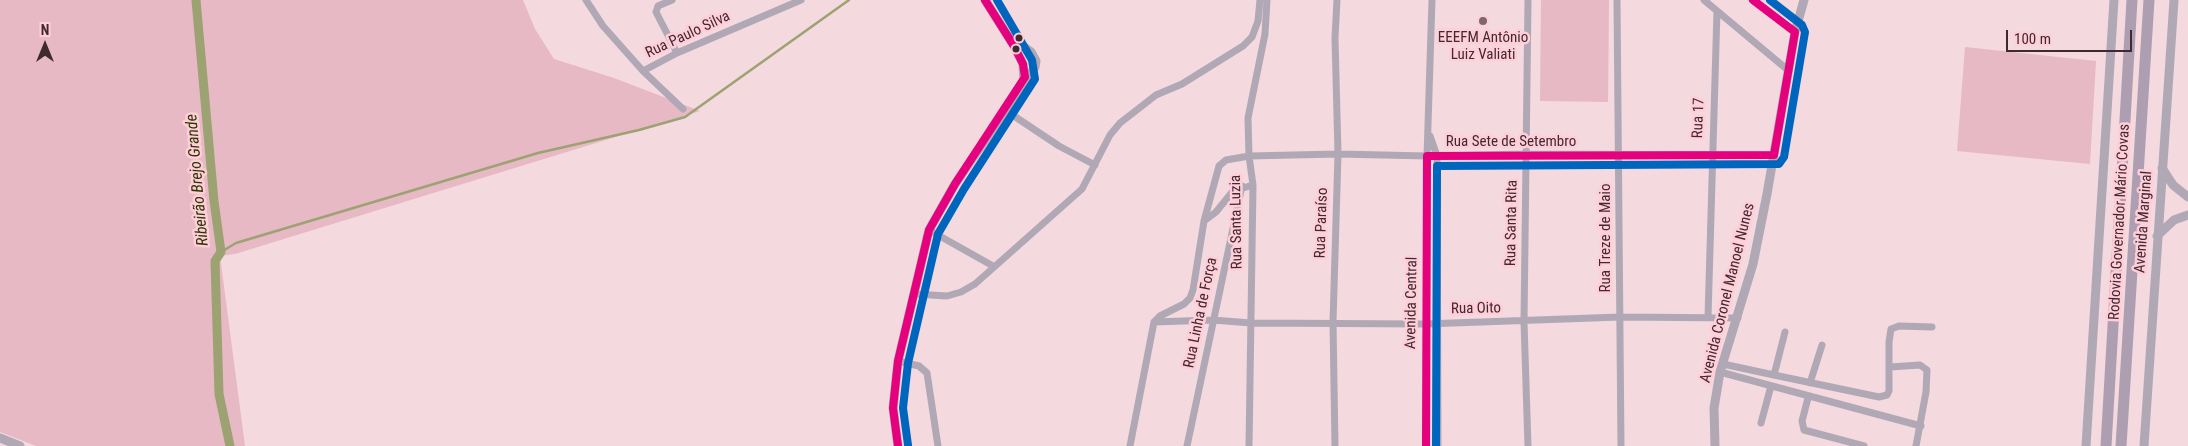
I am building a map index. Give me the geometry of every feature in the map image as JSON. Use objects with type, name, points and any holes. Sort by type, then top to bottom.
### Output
[{"type":"main road","name":"Rodovia Governador Mário Covas","points":[[2106,446],[2132,0]]},
{"type":"main road","name":"Rodovia Governador Mário Covas","points":[[2121,446],[2149,0]]},
{"type":"street","points":[[586,0],[603,26],[643,71],[683,109]]},
{"type":"street","points":[[672,0],[658,6],[656,12],[677,53]]},
{"type":"street","name":"Rua Paulo Silva","points":[[643,71],[677,53],[800,0]]},
{"type":"street","points":[[985,0],[1023,64],[1024,82]]},
{"type":"street","points":[[914,294],[947,296],[961,292],[975,284],[993,266],[1073,199],[1082,189],[1110,135],[1139,107],[1156,95],[1182,84],[1243,46],[1252,37],[1258,21],[1260,0]]},
{"type":"street","name":"Rua Santa Luzia","points":[[1249,446],[1253,185],[1249,156],[1248,118],[1265,34],[1267,0]]},
{"type":"street","name":"Rua Paraíso","points":[[1335,446],[1333,322],[1338,154],[1335,38],[1337,0]]},
{"type":"street","name":"Avenida Central","points":[[1426,446],[1425,324],[1432,0]]},
{"type":"street","name":"Rua Santa Rita","points":[[1528,0],[1524,322],[1528,446]]},
{"type":"street","name":"Rua Treze de Maio","points":[[1617,0],[1620,156],[1621,446]]},
{"type":"street","points":[[1704,0],[1789,71]]},
{"type":"street","points":[[1753,0],[1795,32]]},
{"type":"street","name":"Avenida Coronel Manoel Nunes","points":[[1715,446],[1714,408],[1722,368],[1738,318],[1752,264],[1774,155],[1795,32],[1804,0]]},
{"type":"street","points":[[2086,446],[2114,0]]},
{"type":"street","name":"Avenida Marginal","points":[[2144,446],[2174,0]]},
{"type":"street","name":"Rua 17","points":[[1708,317],[1711,155],[1717,11]]},
{"type":"street","points":[[898,446],[894,408],[898,361],[929,230],[954,184],[1035,67],[1036,61],[1031,52],[1007,35]]},
{"type":"street","points":[[1005,110],[1059,146],[1095,165]]},
{"type":"street","name":"Avenida Central","points":[[1429,131],[1437,156],[1438,446]]},
{"type":"street","name":"Rua Sete de Setembro","points":[[1204,221],[1219,166],[1226,160],[1249,156],[1338,154],[1428,156],[1526,154],[1620,156],[1774,155]]},
{"type":"street","points":[[2162,168],[2173,185],[2188,197]]},
{"type":"street","points":[[1130,446],[1154,322],[1160,316],[1184,304],[1190,298],[1193,290],[1204,221],[1216,212],[1232,191],[1242,186],[1253,185]]},
{"type":"street","name":"Rua Linha de Força","points":[[1187,446],[1242,186]]},
{"type":"street","points":[[2157,236],[2174,220],[2188,215]]},
{"type":"street","points":[[929,230],[993,266]]},
{"type":"street","name":"Rua Oito","points":[[1154,322],[1213,320],[1251,323],[1438,324],[1620,317],[1738,318]]},
{"type":"street","points":[[1722,368],[1774,375],[1879,397],[1887,395],[1889,391],[1889,342],[1893,327],[1932,327]]},
{"type":"street","points":[[1774,375],[1785,332]]},
{"type":"street","points":[[1810,383],[1822,345]]},
{"type":"street","points":[[898,361],[919,366],[927,373],[938,446]]},
{"type":"street","points":[[1890,367],[1920,365],[1927,370],[1926,392],[1916,446]]},
{"type":"street","points":[[1722,368],[1808,398],[1921,426]]},
{"type":"street","points":[[1761,423],[1771,386]]},
{"type":"street","points":[[1808,398],[1802,421],[1804,430],[1864,446]]},
{"type":"street","points":[[0,438],[20,446]]},
{"type":"shaded area","points":[[0,0],[523,0],[535,29],[554,59],[614,78],[700,111],[235,254],[220,256],[245,446],[36,446],[0,432]]},
{"type":"shaded area","points":[[1541,0],[1609,0],[1608,102],[1540,101]]},
{"type":"shaded area","points":[[1965,47],[2096,61],[2090,164],[1957,151]]},
{"type":"waterway","name":"Ribeirão Brejo Grande","points":[[196,0],[214,201],[221,252],[215,261],[219,394],[230,446]]},
{"type":"waterway","points":[[221,252],[236,243],[538,153],[639,130],[685,117],[849,0]]},
{"type":"transit line","points":[[898,446],[893,408],[898,361],[929,230],[955,184],[1025,77],[1023,64],[1014,46],[985,0]]},
{"type":"transit line","points":[[908,445],[903,408],[908,363],[938,234],[964,189],[1035,79],[1032,60],[997,0]]},
{"type":"transit line","points":[[1426,446],[1427,156],[1774,155],[1795,32],[1753,0]]},
{"type":"transit line","points":[[1436,446],[1437,166],[1779,164],[1784,157],[1805,32],[1802,25],[1770,0]]},
{"type":"place","name":"EEEFM Antônio Luiz Valiati","points":[[1483,21]]}]
